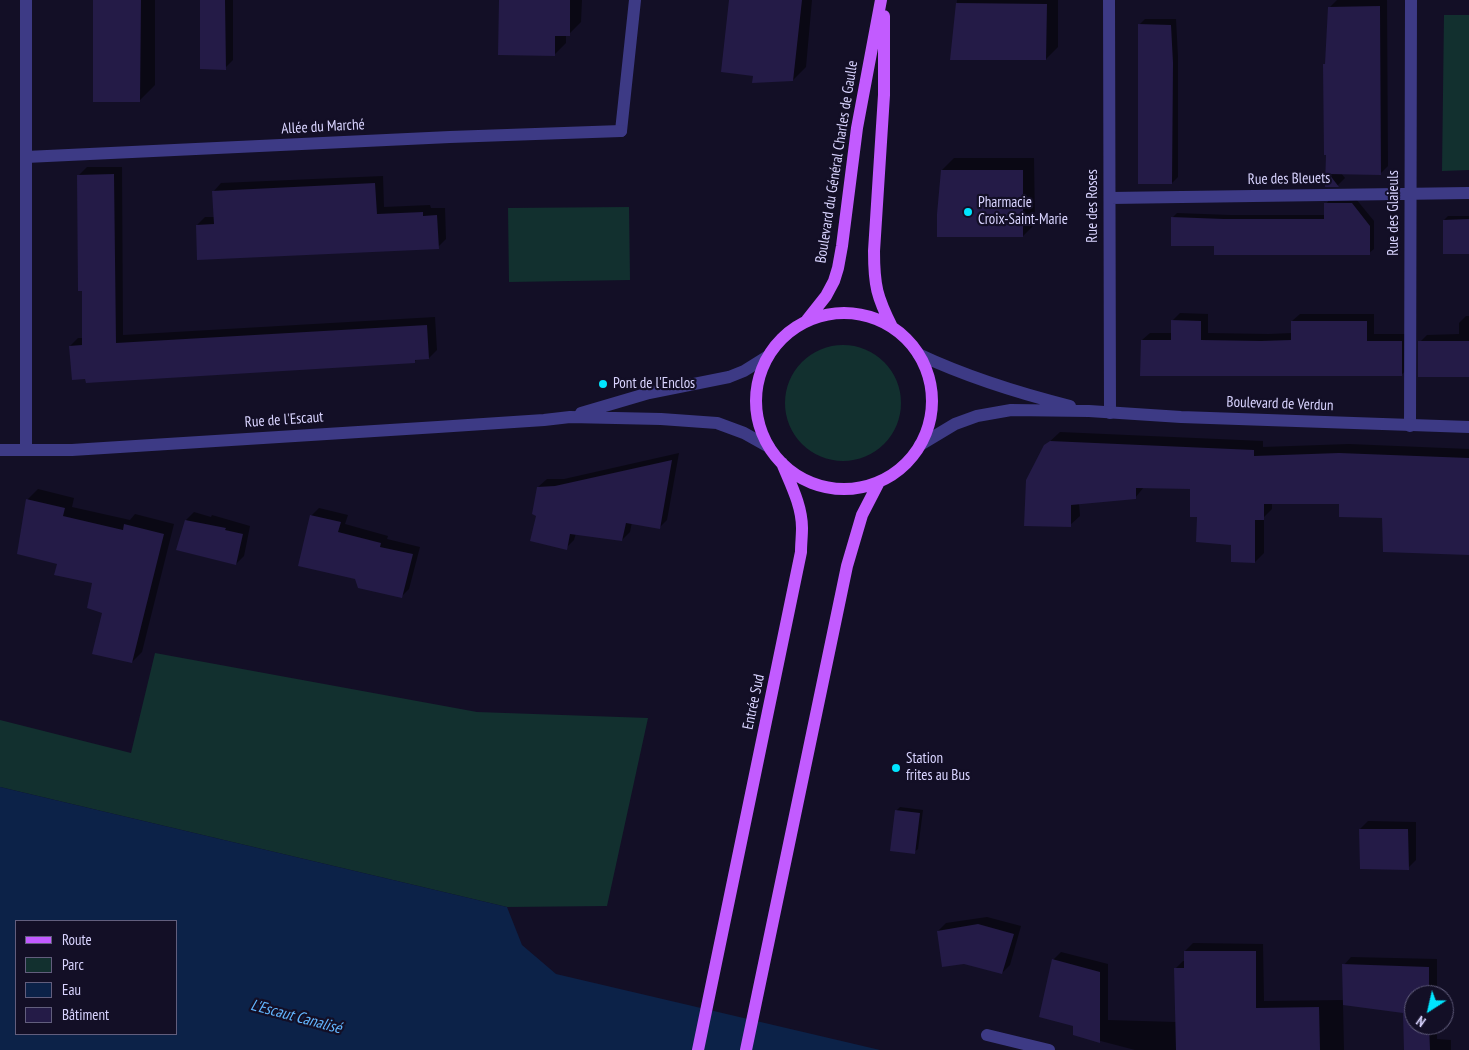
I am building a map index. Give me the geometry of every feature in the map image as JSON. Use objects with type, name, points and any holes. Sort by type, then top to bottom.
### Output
[{"type":"main road","name":"Boulevard du Général Charles de Gaulle","points":[[806,322],[826,296],[838,268],[858,128],[882,0]]},
{"type":"main road","name":"Boulevard du Général Charles de Gaulle","points":[[882,0],[884,95],[874,273],[879,301],[892,328]]},
{"type":"main road","points":[[831,314],[856,314],[869,317],[892,328],[902,335],[918,354],[929,379],[932,406],[930,420],[920,445],[906,463],[879,482],[853,488],[827,487],[802,478],[782,463],[769,447],[759,426],[756,402],[759,378],[768,356],[789,332],[806,322],[831,314]]},
{"type":"main road","name":"Entrée Sud","points":[[698,1050],[801,552],[802,526],[800,511],[796,496],[782,463]]},
{"type":"main road","points":[[746,1050],[847,566],[862,515],[879,482]]},
{"type":"street","points":[[26,0],[26,450]]},
{"type":"street","name":"Allée du Marché","points":[[26,157],[621,131],[635,0]]},
{"type":"street","name":"Rue des Roses","points":[[1109,0],[1110,413]]},
{"type":"street","name":"Rue des Glaieuls","points":[[1410,426],[1411,0]]},
{"type":"street","name":"Rue des Bleuets","points":[[1110,198],[1469,193]]},
{"type":"street","name":"Boulevard de Verdun","points":[[918,354],[958,372],[1025,395],[1089,411]]},
{"type":"street","name":"Rue de l'Escaut","points":[[570,417],[641,395],[730,377],[744,371],[768,356]]},
{"type":"street","name":"Boulevard de Verdun","points":[[920,445],[955,424],[988,413],[1011,410],[1089,411],[1469,427]]},
{"type":"street","name":"Rue de l'Escaut","points":[[0,450],[72,450],[570,417],[669,419],[717,423],[769,447]]},
{"type":"street","points":[[987,1035],[1049,1050]]},
{"type":"green space","points":[[1444,15],[1469,15],[1469,170],[1442,171]]},
{"type":"green space","points":[[629,207],[630,280],[509,282],[508,208]]},
{"type":"green space","points":[[843,345],[865,349],[884,362],[897,381],[901,403],[897,425],[884,444],[865,457],[843,461],[821,457],[802,444],[789,425],[785,403],[789,381],[802,362],[821,349]]},
{"type":"green space","points":[[155,653],[477,712],[648,718],[607,906],[507,907],[0,787],[0,720],[131,753]]},
{"type":"water","name":"L'Escaut Canalisé","points":[[0,787],[507,907],[522,945],[556,974],[880,1050],[0,1050]]},
{"type":"building","points":[[93,0],[141,0],[140,102],[93,102]]},
{"type":"building","points":[[200,0],[225,0],[226,70],[200,69]]},
{"type":"building","points":[[499,0],[570,0],[570,36],[555,36],[555,56],[498,55]]},
{"type":"building","points":[[729,0],[802,0],[793,81],[752,83],[753,76],[721,72]]},
{"type":"building","points":[[956,3],[1047,4],[1046,60],[950,60]]},
{"type":"building","points":[[1380,6],[1381,175],[1329,174],[1339,187],[1325,187],[1326,155],[1324,155],[1323,64],[1325,64],[1328,7]]},
{"type":"building","points":[[1138,24],[1171,25],[1173,63],[1172,184],[1138,184]]},
{"type":"building","points":[[941,170],[1023,170],[1023,237],[937,237]]},
{"type":"building","points":[[114,174],[116,343],[427,325],[429,359],[415,360],[415,363],[86,383],[85,379],[72,380],[69,346],[82,345],[82,291],[78,291],[77,175]]},
{"type":"building","points":[[375,183],[377,214],[423,212],[423,216],[437,215],[439,249],[197,260],[196,225],[214,224],[212,191]]},
{"type":"building","points":[[1324,203],[1352,203],[1370,226],[1370,255],[1214,255],[1214,246],[1171,246],[1171,217],[1324,219]]},
{"type":"building","points":[[1469,219],[1469,254],[1443,254],[1443,220]]},
{"type":"building","points":[[1171,320],[1201,321],[1201,340],[1261,341],[1291,340],[1291,321],[1367,321],[1367,341],[1402,341],[1402,376],[1140,376],[1141,340],[1171,340]]},
{"type":"building","points":[[1418,341],[1469,341],[1469,377],[1418,377]]},
{"type":"building","points":[[1050,441],[1254,450],[1254,456],[1339,453],[1469,458],[1469,555],[1383,552],[1382,518],[1339,517],[1339,504],[1264,504],[1264,520],[1255,520],[1255,563],[1231,562],[1231,545],[1196,542],[1197,517],[1190,517],[1190,489],[1136,488],[1136,499],[1071,505],[1071,527],[1024,526],[1026,480],[1044,445]]},
{"type":"building","points":[[672,460],[660,529],[626,523],[622,541],[570,534],[567,550],[530,541],[536,516],[532,514],[537,487],[555,486]]},
{"type":"building","points":[[26,499],[65,508],[63,516],[123,530],[124,524],[164,534],[132,663],[92,654],[102,613],[87,608],[92,583],[54,575],[57,564],[17,554]]},
{"type":"building","points":[[310,515],[341,522],[338,532],[381,543],[380,547],[413,554],[402,598],[358,588],[355,579],[298,566]]},
{"type":"building","points":[[185,520],[226,528],[225,530],[243,534],[236,565],[176,550]]},
{"type":"building","points":[[895,810],[920,813],[915,854],[890,851]]},
{"type":"building","points":[[1359,829],[1408,829],[1409,870],[1360,869]]},
{"type":"building","points":[[978,924],[1014,934],[1002,974],[964,964],[942,967],[937,931]]},
{"type":"building","points":[[1184,951],[1256,951],[1256,1008],[1319,1007],[1320,1050],[1176,1050],[1174,968],[1184,968]]},
{"type":"building","points":[[1052,959],[1100,972],[1100,1043],[1073,1035],[1073,1026],[1039,1017]]},
{"type":"building","points":[[1342,964],[1429,967],[1429,985],[1404,985],[1404,1035],[1429,1035],[1430,1050],[1404,1050],[1403,1013],[1343,1005]]},
{"type":"place","name":"Pharmacie Croix-Saint-Marie","points":[[968,212]]},
{"type":"place","name":"Pont de l'Enclos","points":[[603,384]]},
{"type":"place","name":"Station frites au Bus","points":[[896,768]]}]
